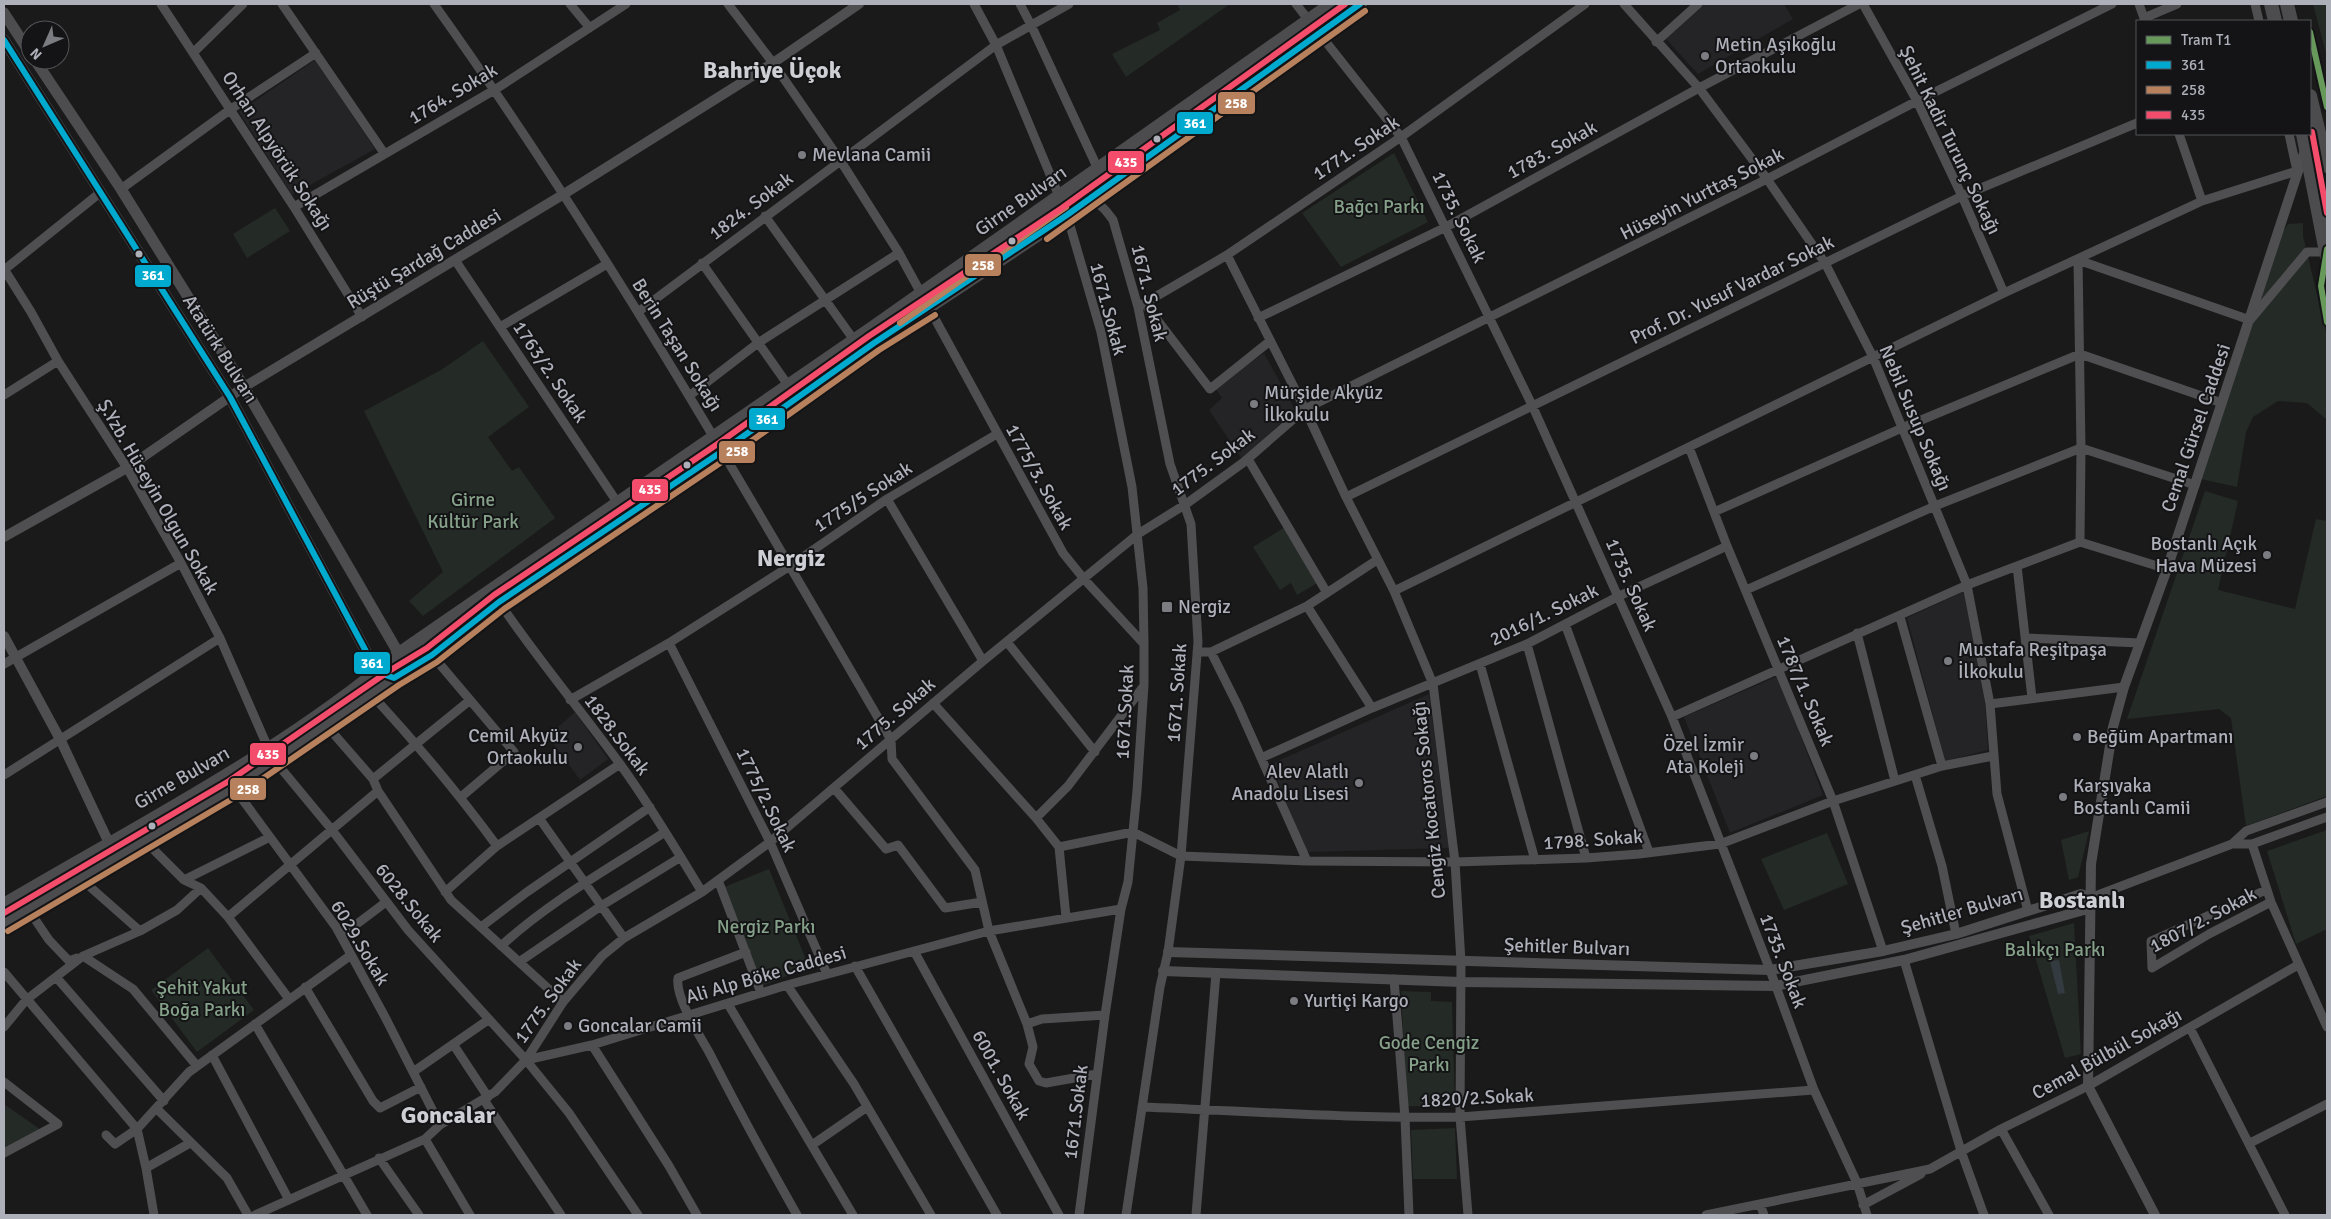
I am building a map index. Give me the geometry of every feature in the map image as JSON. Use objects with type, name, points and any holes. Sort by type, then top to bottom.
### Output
[{"type":"main road","name":"Girne Bulvarı","points":[[4,923],[234,788],[271,755],[399,654],[922,293],[1332,4]]},
{"type":"main road","name":"Girne Bulvarı","points":[[4,905],[109,843],[326,725],[372,695],[394,678],[432,655],[499,602],[724,450],[874,343],[930,308],[1067,215],[1360,4]]},
{"type":"main road","points":[[2271,4],[2275,20]]},
{"type":"main road","points":[[2287,4],[2291,20]]},
{"type":"main road","points":[[4,13],[20,38]]},
{"type":"main road","name":"Atatürk Bulvarı","points":[[4,40],[230,397],[377,672]]},
{"type":"main road","name":"Atatürk Bulvarı","points":[[42,70],[121,190],[244,387],[399,654]]},
{"type":"main road","points":[[2311,100],[2327,166]]},
{"type":"main road","points":[[2305,140],[2327,254]]},
{"type":"main road","points":[[377,672],[394,678],[399,654]]},
{"type":"main road","points":[[28,909],[37,885]]},
{"type":"street","name":"Orhan Alpyörük Sokağı","points":[[161,4],[294,207],[362,317]]},
{"type":"street","points":[[194,52],[234,8],[243,4]]},
{"type":"street","points":[[282,4],[384,153]]},
{"type":"street","name":"Berin Taşan Sokağı","points":[[434,4],[496,89],[724,450],[891,740],[892,759],[975,870],[989,931],[1027,1024],[1033,1047],[1030,1064],[1039,1081],[1046,1083],[1097,1074]]},
{"type":"street","points":[[570,4],[589,27]]},
{"type":"street","name":"1764. Sokak","points":[[294,207],[496,89],[626,4]]},
{"type":"street","name":"1775/3. Sokak","points":[[728,4],[773,63],[840,160],[899,253],[1063,553],[1084,579],[1144,644]]},
{"type":"street","name":"Rüştü Şardağ Caddesi","points":[[4,537],[128,468],[244,387],[564,194],[773,63],[859,4]]},
{"type":"street","points":[[974,4],[996,45],[1059,196]]},
{"type":"street","points":[[1020,4],[1032,25],[1098,169]]},
{"type":"street","name":"1824. Sokak","points":[[638,312],[996,45],[1070,4]]},
{"type":"street","name":"1735. Sokak","points":[[1296,4],[1401,137],[1532,405],[1672,717],[1770,970],[1814,1090],[1857,1183],[1867,1215]]},
{"type":"street","name":"1771. Sokak","points":[[1142,305],[1227,255],[1401,137],[1585,4]]},
{"type":"street","name":"Nebil Susup Sokağı","points":[[1624,4],[1699,88],[1768,179],[1825,263],[1873,357],[1967,585],[1990,704],[1997,794],[2028,911]]},
{"type":"street","points":[[1656,42],[1698,4]]},
{"type":"street","name":"1783. Sokak","points":[[1258,318],[1446,227],[1699,88],[1859,4]]},
{"type":"street","name":"Şehit Kadir Turunç Sokağı","points":[[1863,4],[1917,100],[1962,196],[2004,293]]},
{"type":"street","name":"Hüseyin Yurttaş Sokak","points":[[1305,409],[1768,179],[1917,100],[2112,4]]},
{"type":"street","points":[[2139,4],[2145,20],[2177,4]]},
{"type":"street","points":[[2255,4],[2259,20]]},
{"type":"street","points":[[121,190],[231,109],[316,53]]},
{"type":"street","name":"Prof. Dr. Yusuf Vardar Sokak","points":[[1346,497],[1962,196],[2136,123]]},
{"type":"street","points":[[2179,135],[2202,201]]},
{"type":"street","name":"Cemal Gürsel Caddesi","points":[[2289,135],[2297,171]]},
{"type":"street","name":"Cemal Gürsel Caddesi","points":[[2155,1215],[2088,1086],[2091,864],[2113,728],[2124,687],[2167,569],[2250,320],[2305,140]]},
{"type":"street","points":[[1394,591],[2004,293],[2202,201],[2297,171]]},
{"type":"street","points":[[4,269],[101,192]]},
{"type":"street","name":"1671. Sokak","points":[[1086,201],[1097,202],[1106,209],[1112,220],[1142,305],[1170,464],[1192,524],[1196,652],[1181,856],[1168,952],[1163,972]]},
{"type":"street","name":"1671.Sokak","points":[[1067,215],[1101,332],[1132,487],[1138,534],[1144,644],[1144,685],[1128,882],[1121,908],[1105,1015],[1079,1215]]},
{"type":"street","points":[[765,216],[854,340]]},
{"type":"street","points":[[2078,260],[2250,320],[2307,252],[2327,254]]},
{"type":"street","points":[[689,396],[758,343],[899,253]]},
{"type":"street","name":"Cengiz Kocatoros Sokağı","points":[[1227,255],[1394,591],[1433,684],[1455,862],[1461,962],[1460,1116],[1468,1215]]},
{"type":"street","name":"1763/2. Sokak","points":[[455,260],[617,502]]},
{"type":"street","points":[[2078,260],[2081,448],[2080,542]]},
{"type":"street","points":[[702,263],[788,385]]},
{"type":"street","points":[[500,327],[607,264]]},
{"type":"street","name":"Ş.Yzb. Hüseyin Olgun Sokak","points":[[4,269],[31,312],[58,361],[128,468],[182,564],[220,638],[271,755]]},
{"type":"street","points":[[1142,305],[1210,389],[1270,341]]},
{"type":"street","points":[[1714,512],[1902,428],[2080,354],[2222,403]]},
{"type":"street","points":[[4,396],[58,361]]},
{"type":"street","name":"1775. Sokak","points":[[526,1060],[563,1002],[602,956],[624,938],[702,892],[770,842],[983,661],[1138,534],[1186,504],[1248,459],[1305,409]]},
{"type":"street","name":"1775/5 Sokak","points":[[570,700],[668,643],[790,566],[887,498],[997,434]]},
{"type":"street","name":"1787/1. Sokak","points":[[1689,447],[1727,546],[1833,801],[1883,951]]},
{"type":"street","points":[[1746,590],[1935,506],[2081,448],[2195,485]]},
{"type":"street","points":[[1248,459],[1327,593]]},
{"type":"street","points":[[887,498],[983,661]]},
{"type":"street","points":[[1672,717],[1857,633],[1900,617],[1967,585],[2080,542],[2167,569]]},
{"type":"street","name":"2016/1. Sokak","points":[[1261,758],[1372,708],[1527,644],[1617,597],[1727,546]]},
{"type":"street","points":[[1196,652],[1212,652],[1307,606],[1377,560]]},
{"type":"street","points":[[4,664],[182,564]]},
{"type":"street","points":[[2017,566],[2032,698]]},
{"type":"street","name":"1828.Sokak","points":[[499,602],[538,659],[620,764],[650,807],[702,892]]},
{"type":"street","points":[[1307,606],[1372,708]]},
{"type":"street","points":[[1900,617],[1942,766]]},
{"type":"street","points":[[1565,624],[1649,852]]},
{"type":"street","points":[[1857,633],[1896,781]]},
{"type":"street","points":[[4,636],[14,658],[60,741],[109,843]]},
{"type":"street","points":[[4,775],[220,638]]},
{"type":"street","points":[[2026,638],[2140,643]]},
{"type":"street","points":[[1007,642],[1095,752]]},
{"type":"street","name":"1775/2.Sokak","points":[[668,643],[770,842],[827,974]]},
{"type":"street","points":[[1527,644],[1586,858]]},
{"type":"street","points":[[1212,652],[1307,861]]},
{"type":"street","points":[[432,655],[514,752],[461,797]]},
{"type":"street","points":[[1480,664],[1535,860]]},
{"type":"street","points":[[1036,818],[1068,786],[1144,685]]},
{"type":"street","points":[[1990,704],[2124,687]]},
{"type":"street","points":[[372,695],[416,743],[461,797],[497,846]]},
{"type":"street","points":[[373,779],[469,701]]},
{"type":"street","points":[[933,703],[1036,818],[1059,847],[1066,917]]},
{"type":"street","points":[[326,725],[373,779],[378,791],[451,900],[563,1002]]},
{"type":"street","name":"6028.Sokak","points":[[271,755],[332,830],[408,930],[526,1060],[569,1113],[638,1215]]},
{"type":"street","name":"1798. Sokak","points":[[1181,856],[1307,861],[1455,862],[1586,858],[1720,844],[1833,801],[1942,766],[1993,756]]},
{"type":"street","points":[[445,892],[497,846],[620,764]]},
{"type":"street","points":[[1915,775],[1942,866],[1956,934]]},
{"type":"street","name":"6029.Sokak","points":[[234,788],[341,936],[440,1125]]},
{"type":"street","points":[[834,788],[886,850],[898,845],[945,908],[982,902]]},
{"type":"street","points":[[228,917],[378,791]]},
{"type":"street","points":[[2232,844],[2246,831],[2327,802]]},
{"type":"street","points":[[481,927],[570,861],[650,807]]},
{"type":"street","points":[[2090,898],[2232,844],[2252,844],[2327,817]]},
{"type":"street","points":[[539,818],[624,938]]},
{"type":"street","points":[[501,946],[534,918],[665,832]]},
{"type":"street","points":[[1059,847],[1133,832],[1181,856]]},
{"type":"street","points":[[184,880],[270,837]]},
{"type":"street","points":[[144,840],[184,880],[201,888],[228,917],[289,999]]},
{"type":"street","points":[[2252,844],[2266,890],[2327,1027]]},
{"type":"street","points":[[519,962],[602,906],[680,857]]},
{"type":"street","points":[[80,878],[140,932]]},
{"type":"street","points":[[718,880],[761,993]]},
{"type":"street","points":[[28,909],[49,940],[69,961],[140,932],[177,910],[201,888]]},
{"type":"street","name":"1807/2. Sokak","points":[[2266,890],[2151,941],[2152,968],[2209,934],[2271,902]]},
{"type":"street","name":"Şehitler Bulvarı","points":[[1163,972],[1461,982],[1775,986],[1904,960],[2084,910],[2090,898],[2081,894],[1956,934],[1883,951],[1770,970],[1168,952]]},
{"type":"street","points":[[341,936],[386,902]]},
{"type":"street","name":"Ali Alp Böke Caddesi","points":[[526,1060],[592,1045],[787,985],[989,931],[1121,908]]},
{"type":"street","name":"6001. Sokak","points":[[914,951],[1059,1215]]},
{"type":"street","points":[[746,952],[678,978],[677,985],[689,1014],[749,1129],[797,1215]]},
{"type":"street","points":[[106,1135],[115,1144],[137,1130],[189,1072],[351,955]]},
{"type":"street","points":[[4,1027],[26,1000],[83,956]]},
{"type":"street","points":[[83,956],[133,990],[197,1066]]},
{"type":"street","points":[[1904,960],[1961,1150],[1984,1215]]},
{"type":"street","name":"Cemal Bülbül Sokağı","points":[[1863,1205],[1961,1150],[2088,1086],[2298,965]]},
{"type":"street","points":[[855,966],[997,1215]]},
{"type":"street","points":[[4,972],[137,1130],[154,1215]]},
{"type":"street","points":[[1126,1215],[1163,972]]},
{"type":"street","points":[[1196,1215],[1216,973]]},
{"type":"street","points":[[56,976],[164,1101]]},
{"type":"street","points":[[1394,979],[1405,1118],[1409,1215]]},
{"type":"street","points":[[787,985],[867,1107],[931,1215]]},
{"type":"street","points":[[305,987],[373,1101],[380,1108],[421,1087]]},
{"type":"street","points":[[728,1004],[853,1215]]},
{"type":"street","points":[[1027,1024],[1042,1019],[1105,1015]]},
{"type":"street","points":[[413,1072],[488,1020]]},
{"type":"street","points":[[255,1024],[367,1215]]},
{"type":"street","points":[[2190,1028],[2285,1215]]},
{"type":"street","points":[[453,1044],[562,1215]]},
{"type":"street","points":[[592,1045],[669,1166],[697,1215]]},
{"type":"street","points":[[212,1055],[289,1200]]},
{"type":"street","points":[[255,1215],[425,1139],[440,1125],[486,1098],[526,1060]]},
{"type":"street","points":[[4,1082],[58,1124],[4,1152]]},
{"type":"street","name":"1820/2.Sokak","points":[[1142,1107],[1276,1115],[1405,1118],[1460,1116],[1814,1090]]},
{"type":"street","points":[[2250,1143],[2327,1104]]},
{"type":"street","points":[[812,1145],[867,1107]]},
{"type":"street","points":[[157,1109],[227,1178],[248,1215]]},
{"type":"street","points":[[2001,1129],[2049,1215]]},
{"type":"street","points":[[425,1139],[470,1215]]},
{"type":"street","points":[[146,1168],[190,1143]]},
{"type":"street","points":[[379,1158],[419,1215]]},
{"type":"street","name":"Cemal Bülbül Sokağı","points":[[1706,1215],[1930,1169]]},
{"type":"street","points":[[1760,1204],[1764,1215]]},
{"type":"shaded area","name":"Metin Aşıkoğlu Ortaokulu","points":[[1704,4],[1784,4],[1793,19],[1698,74],[1666,39]]},
{"type":"shaded area","points":[[315,60],[375,149],[292,195],[239,112]]},
{"type":"shaded area","name":"Mürşide Akyüz İlkokulu","points":[[1264,353],[1295,410],[1242,459],[1209,410],[1222,398],[1215,388]]},
{"type":"shaded area","name":"Mustafa Reşitpaşa İlkokulu","points":[[1965,591],[1985,704],[1988,750],[1945,761],[1907,618]]},
{"type":"shaded area","name":"Özel İzmir Ata Koleji","points":[[1778,676],[1823,795],[1730,833],[1684,717]]},
{"type":"shaded area","name":"Alev Alatlı Anadolu Lisesi","points":[[1429,694],[1449,848],[1306,852],[1271,764]]},
{"type":"shaded area","name":"Cemil Akyüz Ortaokulu","points":[[575,712],[608,759],[580,780],[548,736]]},
{"type":"shaded area","points":[[2059,960],[2065,993],[2058,994],[2050,961]]},
{"type":"green space","points":[[1177,4],[1230,4],[1126,77],[1112,54],[1160,30],[1157,23],[1180,10]]},
{"type":"green space","points":[[2313,4],[2327,4],[2327,57]]},
{"type":"green space","name":"Bağcı Parkı","points":[[1394,153],[1428,222],[1341,267],[1302,213]]},
{"type":"green space","points":[[275,208],[290,231],[247,258],[233,234]]},
{"type":"green space","points":[[2303,223],[2303,236],[2327,336],[2327,420],[2307,403],[2278,401],[2253,417],[2246,432],[2237,487],[2201,479],[2260,303],[2274,245],[2288,224]]},
{"type":"green space","name":"Girne Kültür Park","points":[[483,341],[529,407],[488,437],[512,471],[519,467],[555,518],[423,616],[409,601],[443,572],[364,411],[441,370]]},
{"type":"green space","points":[[2205,491],[2238,501],[2218,590],[2295,609],[2316,519],[2327,521],[2327,796],[2246,826],[2231,718],[2219,709],[2127,719]]},
{"type":"green space","points":[[1285,527],[1317,583],[1297,595],[1291,583],[1280,590],[1253,547]]},
{"type":"green space","points":[[2327,830],[2327,929],[2296,944],[2267,851]]},
{"type":"green space","points":[[2089,831],[2078,877],[2069,880],[2061,840]]},
{"type":"green space","points":[[1827,833],[1848,884],[1784,910],[1761,859]]},
{"type":"green space","name":"Nergiz Parkı","points":[[769,869],[809,967],[762,986],[722,888]]},
{"type":"green space","name":"Balıkçı Parkı","points":[[2074,923],[2081,1054],[2065,1058],[2029,936]]},
{"type":"green space","name":"Şehit Yakut Boğa Parkı","points":[[208,948],[254,1010],[197,1052],[151,990]]},
{"type":"green space","name":"Gode Cengiz Parkı","points":[[1401,991],[1431,992],[1431,1001],[1452,1002],[1455,1107],[1407,1106]]},
{"type":"green space","points":[[4,1104],[41,1130],[4,1149]]},
{"type":"green space","points":[[1455,1128],[1457,1179],[1413,1179],[1411,1130]]},
{"type":"tram line","name":"T1","points":[[2311,36],[2327,107]]},
{"type":"tram line","name":"T1","points":[[2327,249],[2321,286],[2327,322]]},
{"type":"transit line","name":"435","points":[[4,913],[229,781],[389,671],[427,648],[494,595],[719,443],[869,336],[1062,208],[1345,4]]},
{"type":"transit line","name":"361","points":[[4,40],[230,397],[377,672],[394,678],[432,655],[499,602],[724,450],[874,343],[1067,215],[1360,4]]},
{"type":"transit line","name":"258","points":[[1047,239],[1365,11]]},
{"type":"transit line","name":"435","points":[[2312,132],[2327,213]]},
{"type":"transit line","name":"258","points":[[900,323],[1066,207]]},
{"type":"transit line","name":"258","points":[[8,931],[239,795],[399,685],[437,662],[504,609],[729,457],[879,350],[935,315]]},
{"type":"place","name":"Metin Aşıkoğlu Ortaokulu","points":[[1705,56]]},
{"type":"place","name":"Mevlana Camii","points":[[802,155]]},
{"type":"place","name":"Mürşide Akyüz İlkokulu","points":[[1254,404]]},
{"type":"place","name":"Bostanlı Açık Hava Müzesi","points":[[2267,555]]},
{"type":"place","name":"Nergiz","points":[[1167,607]]},
{"type":"place","name":"Mustafa Reşitpaşa İlkokulu","points":[[1948,661]]},
{"type":"place","name":"Beğüm Apartmanı","points":[[2077,737]]},
{"type":"place","name":"Cemil Akyüz Ortaokulu","points":[[578,747]]},
{"type":"place","name":"Özel İzmir Ata Koleji","points":[[1754,756]]},
{"type":"place","name":"Alev Alatlı Anadolu Lisesi","points":[[1359,783]]},
{"type":"place","name":"Karşıyaka Bostanlı Camii","points":[[2063,797]]},
{"type":"place","name":"Yurtiçi Kargo","points":[[1294,1001]]},
{"type":"place","name":"Goncalar Camii","points":[[568,1026]]},
{"type":"district","name":"Bahriye Üçok","points":[[772,70]]},
{"type":"district","name":"Nergiz","points":[[791,558]]},
{"type":"district","name":"Bostanlı","points":[[2082,900]]},
{"type":"district","name":"Goncalar","points":[[448,1115]]}]
